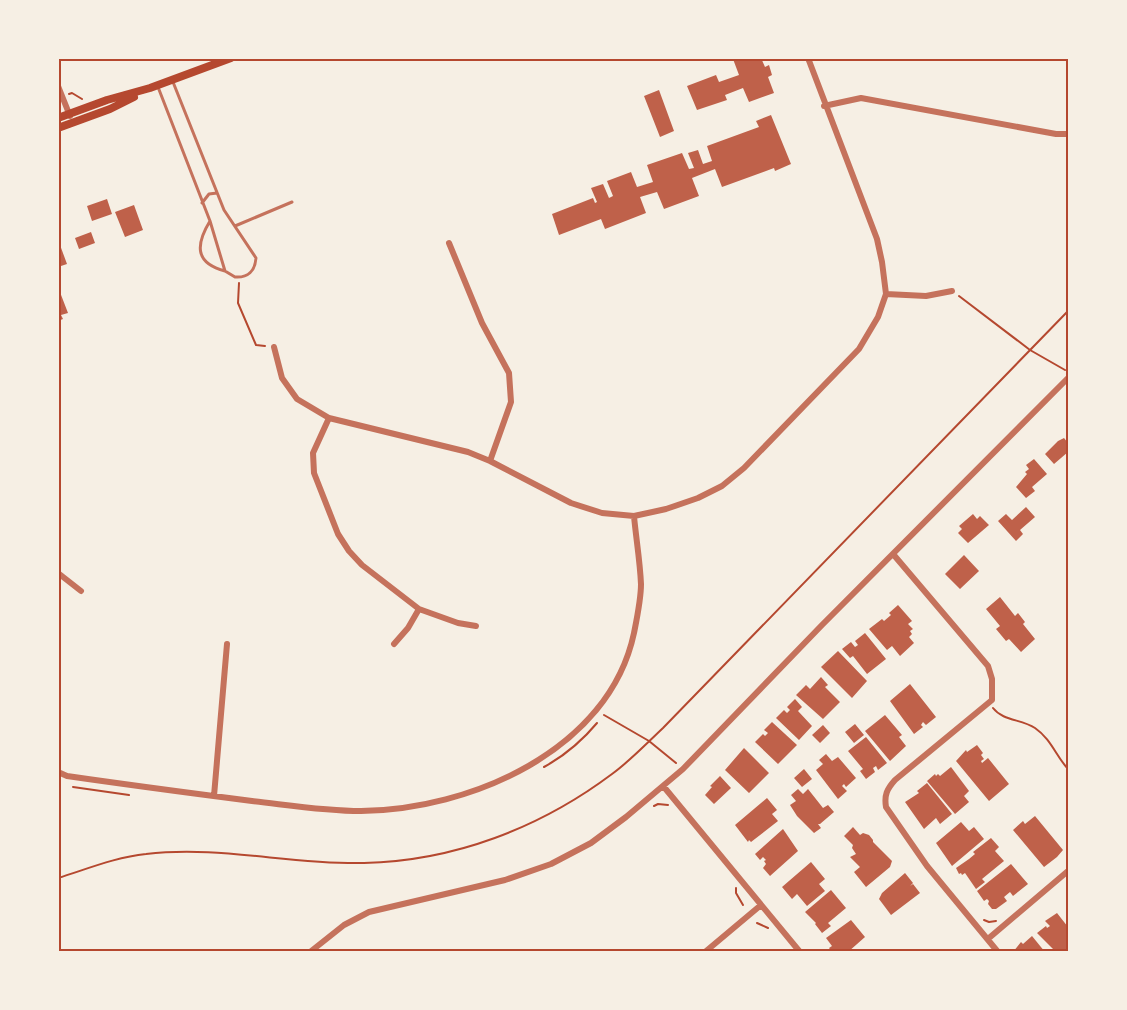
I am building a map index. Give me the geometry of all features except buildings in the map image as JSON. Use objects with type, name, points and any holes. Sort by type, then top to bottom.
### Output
[{"type":"main road","points":[[59,122],[110,109],[154,87],[231,58]]},
{"type":"street","points":[[274,347],[282,378],[297,399],[329,418],[448,446],[490,460],[572,503],[602,513],[634,516],[666,509],[698,498],[722,486],[744,468],[859,349],[878,317],[886,294],[877,239],[824,106],[808,58]]},
{"type":"street","points":[[58,86],[71,119]]},
{"type":"street","points":[[824,106],[861,98],[1056,134],[1068,134]]},
{"type":"street","points":[[448,243],[482,323],[508,373],[511,402],[490,460]]},
{"type":"street","points":[[886,294],[926,296],[952,291]]},
{"type":"street","points":[[310,951],[344,925],[369,912],[506,880],[551,864],[591,843],[626,818],[683,769],[1068,378]]},
{"type":"street","points":[[329,418],[313,453],[314,473],[338,534],[349,551],[362,565],[419,609],[458,623],[476,626]]},
{"type":"street","points":[[58,772],[67,777],[326,810],[395,809],[473,791],[516,773],[553,751],[580,729],[604,699],[622,668],[633,635],[641,585],[634,516]]},
{"type":"street","points":[[893,554],[988,666],[992,679],[992,700],[895,780],[888,789],[885,798],[886,807],[927,866],[998,951]]},
{"type":"street","points":[[58,573],[81,591]]},
{"type":"street","points":[[394,644],[408,628],[419,609]]},
{"type":"street","points":[[214,796],[227,644]]},
{"type":"street","points":[[664,787],[800,951]]},
{"type":"street","points":[[988,939],[1068,871]]},
{"type":"street","points":[[705,951],[761,905]]},
{"type":"lane","points":[[172,80],[224,210],[256,258],[253,271],[239,278],[208,264],[200,252],[202,235],[210,221]]},
{"type":"lane","points":[[154,87],[210,221],[225,271]]},
{"type":"lane","points":[[202,202],[209,194],[218,193]]},
{"type":"lane","points":[[235,226],[292,202]]},
{"type":"path","points":[[239,278],[238,303],[256,345],[274,347]]},
{"type":"path","points":[[952,291],[1030,350],[1068,372]]},
{"type":"path","points":[[992,700],[991,704],[1001,717],[1026,723],[1045,736],[1068,769]]},
{"type":"path","points":[[540,769],[559,759],[587,735],[609,708]]},
{"type":"path","points":[[990,712],[995,711]]},
{"type":"path","points":[[604,714],[649,741],[683,769]]},
{"type":"path","points":[[71,786],[128,795]]},
{"type":"path","points":[[651,808],[658,804],[671,807]]},
{"type":"path","points":[[736,886],[736,893],[743,905]]},
{"type":"path","points":[[979,917],[989,922],[1002,918]]}]
